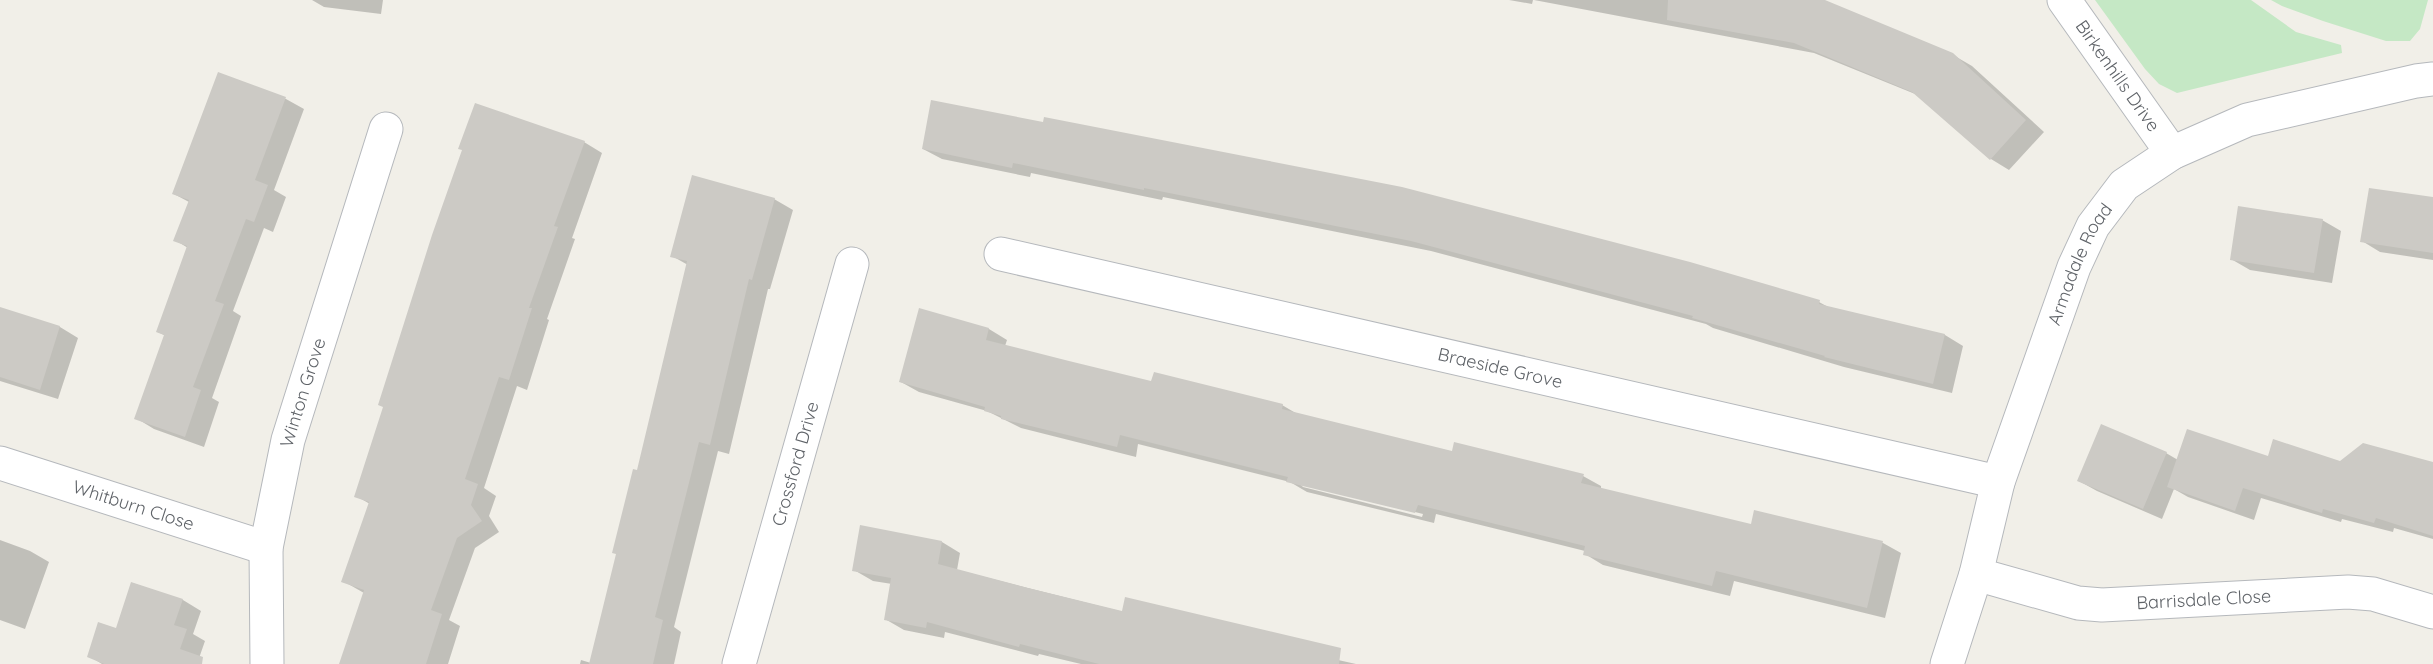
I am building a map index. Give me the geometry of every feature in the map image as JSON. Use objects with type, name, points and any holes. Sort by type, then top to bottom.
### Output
[{"type":"street","name":"Birkenhills Drive","points":[[2064,0],[2172,153]]},
{"type":"street","name":"Armadale Road","points":[[1947,664],[1976,574],[1998,482],[2074,267],[2092,226],[2124,186],[2172,153],[2247,120],[2416,81],[2433,80]]},
{"type":"street","name":"Winton Grove","points":[[267,664],[266,548],[288,440],[386,129]]},
{"type":"street","name":"Braeside Grove","points":[[1001,254],[1998,482]]},
{"type":"street","name":"Crossford Drive","points":[[739,664],[852,264]]},
{"type":"street","name":"Whitburn Close","points":[[0,464],[266,548]]},
{"type":"street","name":"Barrisdale Close","points":[[1976,574],[2078,603],[2102,605],[2348,592],[2373,594],[2433,612]]},
{"type":"green space","points":[[2095,0],[2251,0],[2296,32],[2341,45],[2342,53],[2177,93],[2159,84],[2145,69]]},
{"type":"green space","points":[[2271,0],[2428,0],[2420,29],[2410,41],[2386,41],[2323,21]]},
{"type":"building","points":[[1668,0],[1825,0],[1953,53],[2026,120],[1990,160],[1912,92],[1794,43],[1667,20]]},
{"type":"building","points":[[218,72],[286,97],[255,180],[268,185],[254,222],[246,219],[215,301],[224,304],[193,387],[201,390],[185,437],[134,419],[164,335],[156,332],[187,246],[173,241],[189,200],[172,194]]},
{"type":"building","points":[[931,100],[1043,122],[1044,117],[1402,187],[1690,262],[1820,300],[1819,304],[1945,334],[1933,384],[1824,357],[1692,318],[1693,316],[1411,241],[1013,163],[1012,168],[922,149]]},
{"type":"building","points":[[475,103],[585,141],[554,226],[558,227],[529,308],[532,308],[509,380],[499,377],[465,479],[478,484],[471,505],[482,521],[457,538],[431,610],[442,614],[426,664],[339,664],[364,590],[341,582],[369,502],[354,497],[383,407],[378,405],[432,235],[462,150],[458,149]]},
{"type":"building","points":[[692,175],[775,198],[752,280],[749,279],[710,445],[699,442],[655,617],[663,620],[653,664],[589,664],[616,554],[612,553],[633,469],[637,470],[687,261],[670,257]]},
{"type":"building","points":[[2369,188],[2433,197],[2433,253],[2360,242]]},
{"type":"building","points":[[2238,206],[2323,219],[2314,273],[2230,260]]},
{"type":"building","points":[[0,307],[60,326],[40,390],[0,377]]},
{"type":"building","points":[[919,308],[989,328],[986,340],[1151,381],[1154,372],[1283,404],[1282,409],[1452,451],[1454,442],[1584,474],[1581,483],[1751,524],[1754,510],[1883,541],[1867,608],[1716,571],[1712,586],[1583,555],[1585,546],[1418,505],[1415,513],[1286,482],[1288,477],[1120,435],[1117,447],[1001,419],[1001,416],[984,411],[985,407],[899,382]]},
{"type":"building","points":[[2101,424],[2167,452],[2143,509],[2077,481]]},
{"type":"building","points":[[2187,429],[2268,456],[2273,439],[2340,461],[2363,443],[2433,462],[2433,536],[2376,518],[2374,523],[2323,509],[2322,513],[2243,488],[2235,511],[2167,487]]},
{"type":"building","points":[[860,525],[942,541],[938,564],[1028,588],[1122,611],[1125,597],[1341,648],[1339,664],[1099,664],[1020,644],[1019,647],[927,622],[926,628],[884,620],[891,578],[852,571]]},
{"type":"building","points":[[131,582],[183,599],[174,625],[187,629],[180,649],[203,657],[202,664],[104,664],[87,657],[98,622],[116,628]]}]
